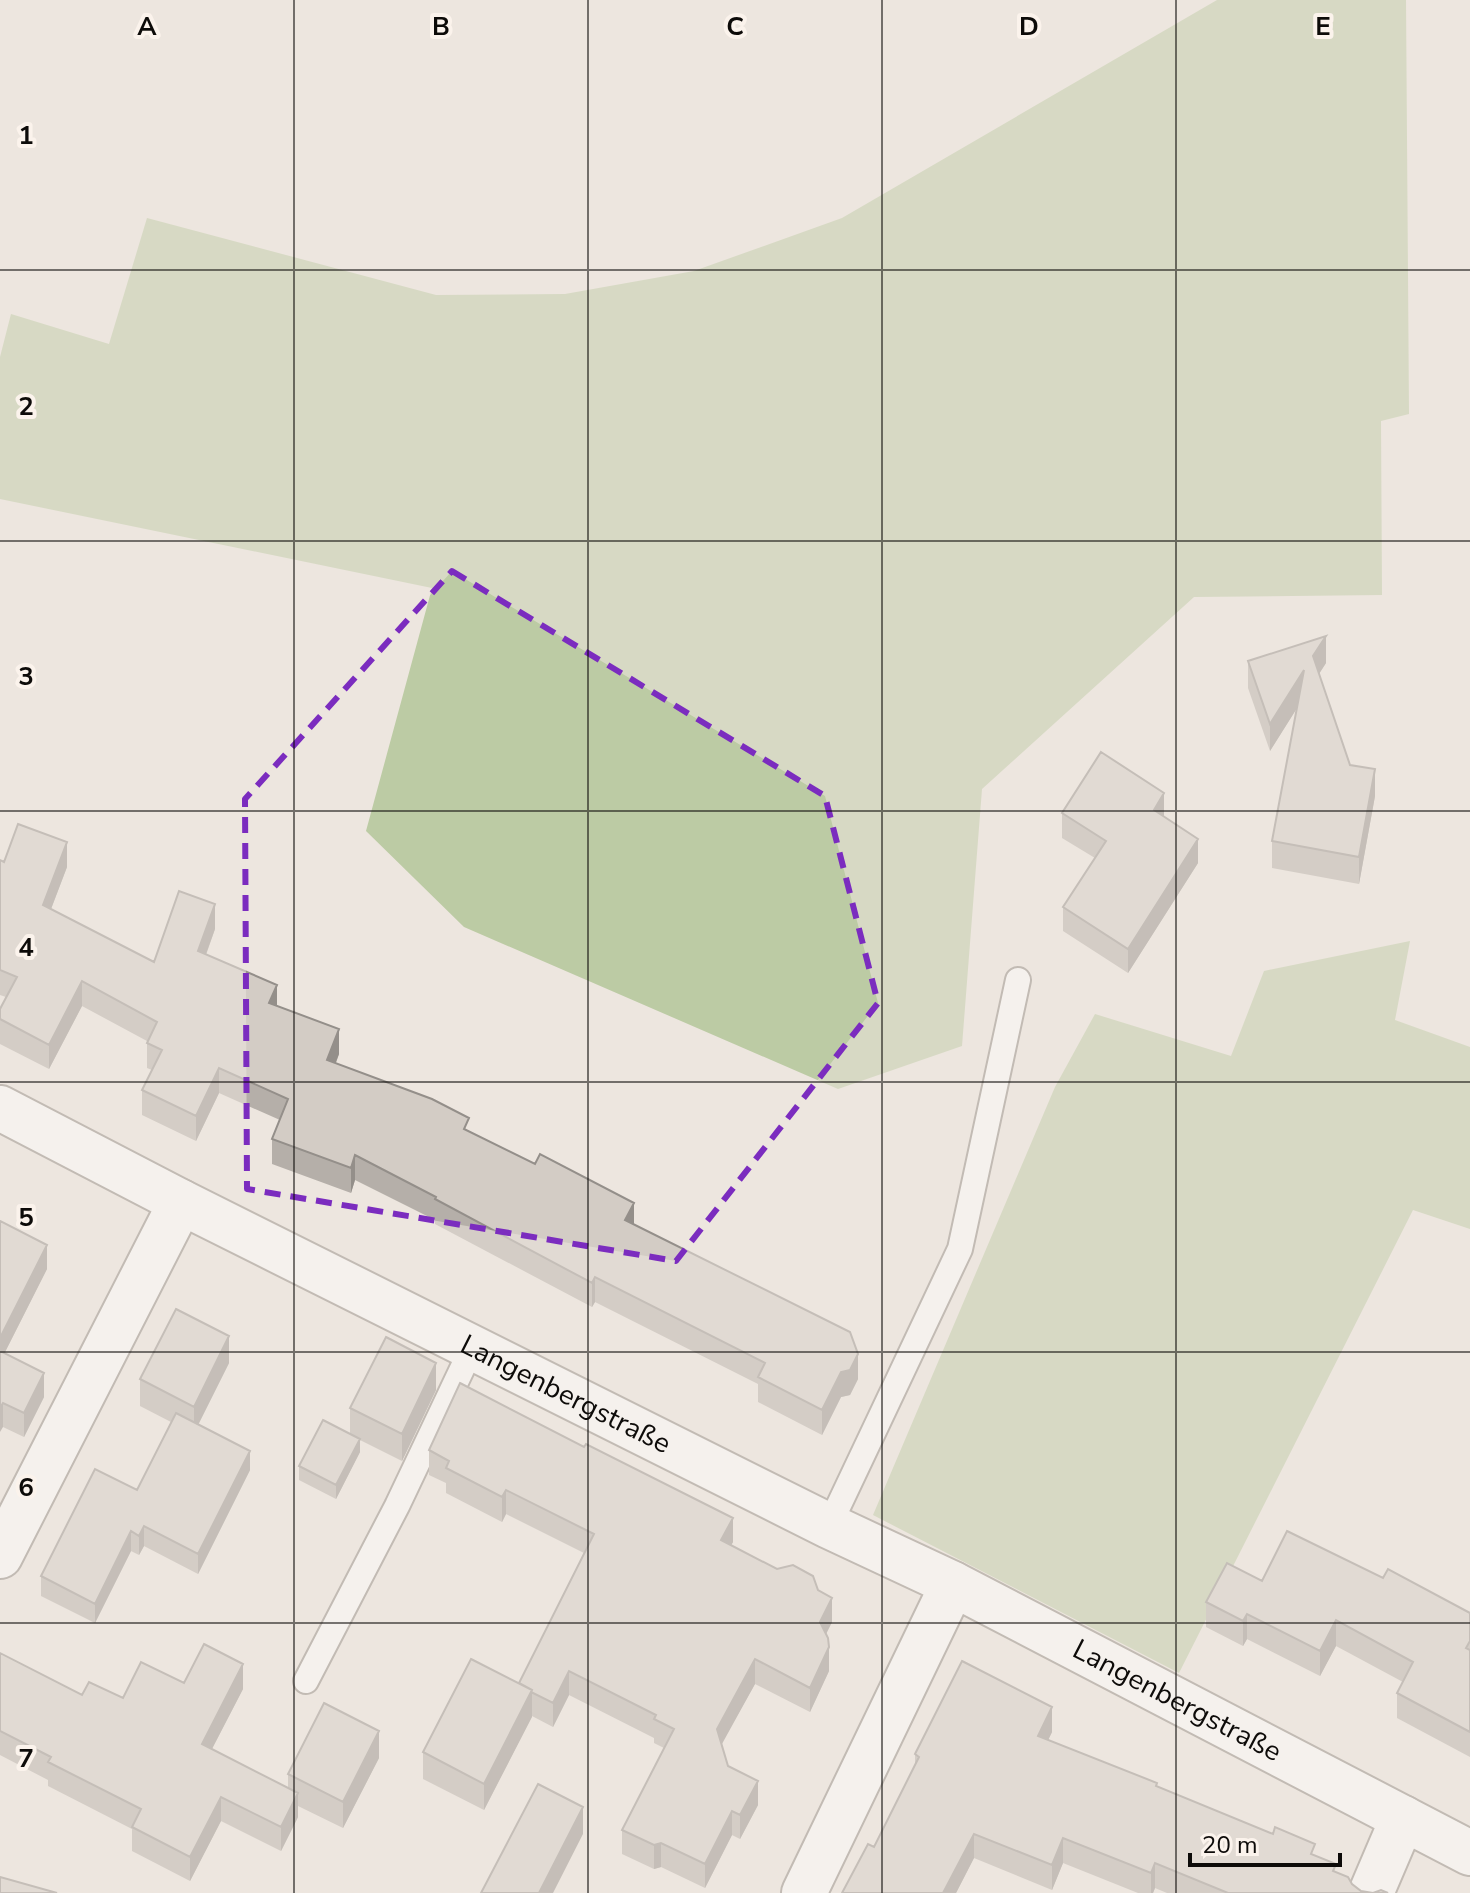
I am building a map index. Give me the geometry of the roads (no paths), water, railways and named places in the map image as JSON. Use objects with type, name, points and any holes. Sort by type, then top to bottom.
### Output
[{"type":"street","name":"Langenbergstraße","points":[[0,1108],[472,1348],[829,1526],[953,1584],[1470,1853]]},
{"type":"street","points":[[0,1556],[181,1202]]},
{"type":"street","points":[[804,1893],[953,1584]]},
{"type":"street","points":[[1371,1893],[1403,1818]]},
{"type":"lane","points":[[829,1526],[960,1249],[1018,980]]},
{"type":"lane","points":[[306,1681],[397,1506],[472,1348]]}]
